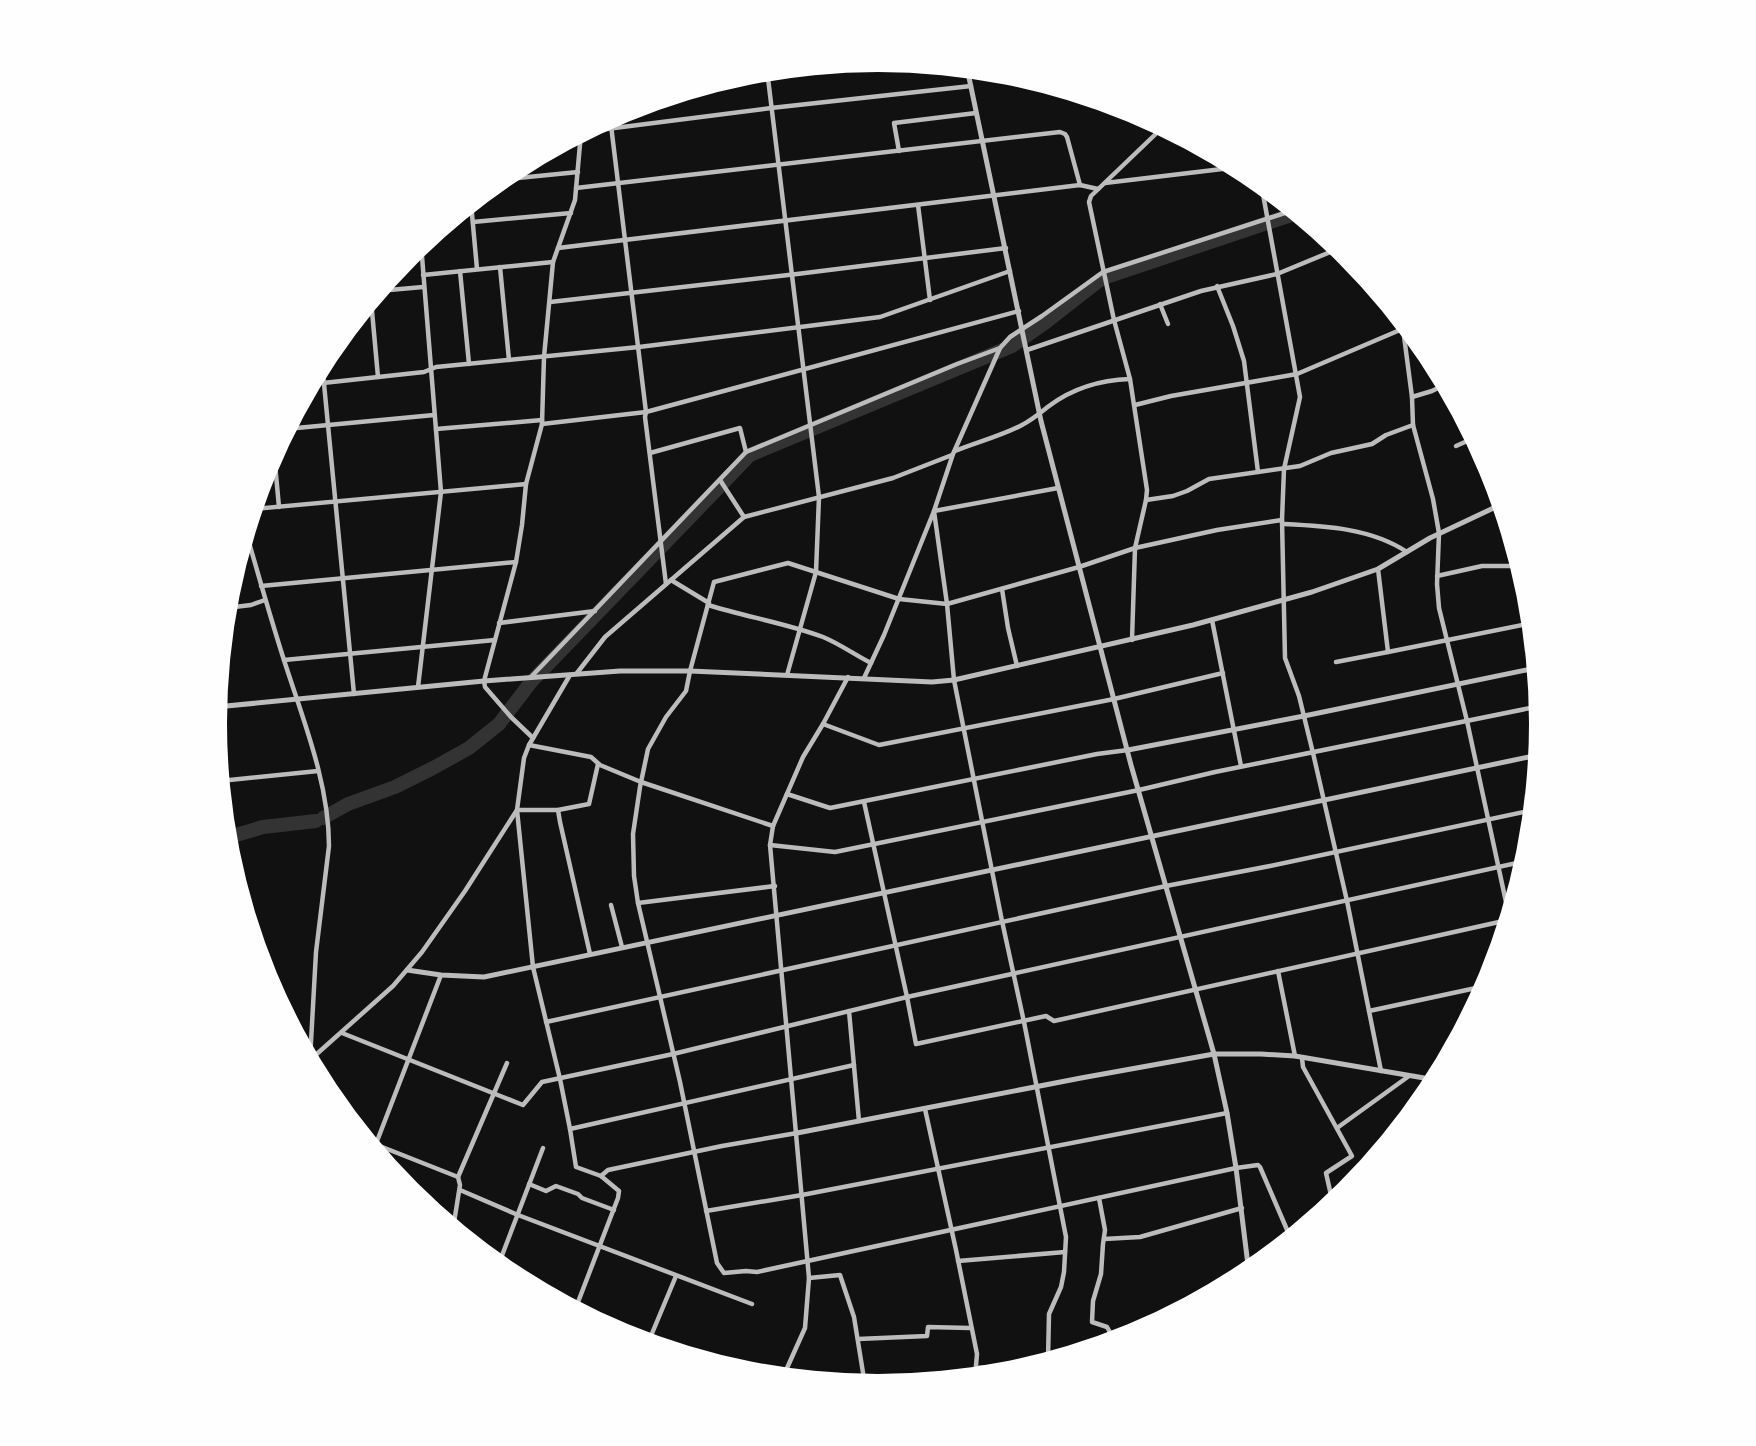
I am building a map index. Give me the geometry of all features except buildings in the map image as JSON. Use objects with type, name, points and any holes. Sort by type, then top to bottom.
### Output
[{"type":"street","points":[[969,78],[1058,488],[1139,790],[1214,1054],[1237,1168],[1247,1259]]},
{"type":"street","points":[[768,81],[820,497],[816,572],[787,675]]},
{"type":"street","points":[[615,128],[971,86]]},
{"type":"street","points":[[899,151],[894,123],[976,113]]},
{"type":"street","points":[[612,129],[661,546],[669,582],[708,604],[827,639],[871,663]]},
{"type":"street","points":[[576,188],[1060,132],[1065,134],[1080,185]]},
{"type":"street","points":[[1132,640],[1135,548],[1147,490],[1130,379],[1114,320],[1089,202],[1091,196],[1156,134]]},
{"type":"street","points":[[533,738],[485,687],[484,681],[516,562],[526,484],[542,422],[544,357],[553,262],[575,201],[581,144]]},
{"type":"street","points":[[1105,183],[1220,169]]},
{"type":"street","points":[[523,178],[578,172]]},
{"type":"street","points":[[558,248],[1080,185],[1098,189]]},
{"type":"street","points":[[1263,199],[1300,397],[1284,469],[1285,658],[1299,696],[1313,753],[1347,901],[1381,1072]]},
{"type":"street","points":[[918,205],[930,300]]},
{"type":"street","points":[[473,222],[571,212]]},
{"type":"street","points":[[472,214],[477,269]]},
{"type":"street","points":[[864,678],[934,511],[953,453],[999,350],[1010,337],[1024,334],[1104,276],[1284,214]]},
{"type":"street","points":[[550,302],[792,275],[1006,247]]},
{"type":"street","points":[[1027,350],[1217,286],[1277,274],[1329,253]]},
{"type":"street","points":[[418,687],[441,492],[422,258]]},
{"type":"street","points":[[423,275],[553,262]]},
{"type":"street","points":[[500,267],[509,360]]},
{"type":"street","points":[[460,271],[468,364]]},
{"type":"street","points":[[354,694],[323,383],[424,372],[436,367],[544,357],[880,317],[1011,271]]},
{"type":"street","points":[[1217,286],[1244,361],[1258,472]]},
{"type":"street","points":[[392,290],[423,287]]},
{"type":"street","points":[[1160,304],[1168,324]]},
{"type":"street","points":[[436,429],[646,412],[1019,311]]},
{"type":"street","points":[[372,313],[378,377]]},
{"type":"street","points":[[1135,405],[1297,374],[1398,331]]},
{"type":"street","points":[[1407,345],[1413,425],[1433,499],[1439,533],[1439,608],[1467,722],[1505,899]]},
{"type":"street","points":[[535,676],[595,611],[661,546],[746,452],[811,428],[957,364],[999,350]]},
{"type":"street","points":[[579,1301],[619,1191],[601,1176],[576,1167],[560,1079],[533,967],[517,810],[524,758],[533,738],[573,674],[605,637],[744,517],[893,478],[1019,427],[1066,395],[1085,386],[1102,381],[1130,379]]},
{"type":"street","points":[[1412,397],[1437,389]]},
{"type":"street","points":[[298,428],[434,415]]},
{"type":"street","points":[[1146,500],[1172,496],[1209,479],[1300,466],[1331,453],[1372,443],[1413,425]]},
{"type":"street","points":[[650,453],[740,428],[746,452]]},
{"type":"street","points":[[1456,446],[1465,442]]},
{"type":"street","points":[[276,474],[279,507]]},
{"type":"street","points":[[721,482],[744,517]]},
{"type":"street","points":[[263,508],[526,484]]},
{"type":"street","points":[[934,511],[1058,488]]},
{"type":"street","points":[[227,706],[535,676],[649,670],[932,682],[954,680],[1100,648],[1283,601],[1378,569],[1439,533],[1493,508]]},
{"type":"street","points":[[934,511],[954,680],[1066,1237],[1064,1272],[1049,1314],[1048,1352]]},
{"type":"street","points":[[1287,1229],[1258,1165],[757,1272],[724,1273],[717,1264],[695,1152],[638,903],[633,834],[641,782],[648,749],[666,717],[687,691],[714,582],[788,563],[899,599],[947,604],[1079,567],[1135,548],[1217,530],[1283,522],[1333,526],[1390,542],[1407,552]]},
{"type":"street","points":[[251,549],[312,743],[328,829],[316,952],[311,1043]]},
{"type":"street","points":[[261,586],[516,562]]},
{"type":"street","points":[[1437,576],[1482,566],[1510,566]]},
{"type":"street","points":[[1378,569],[1388,652]]},
{"type":"street","points":[[1002,589],[1017,666]]},
{"type":"street","points":[[237,607],[251,606],[265,600]]},
{"type":"street","points":[[499,623],[595,611]]},
{"type":"street","points":[[1212,620],[1241,767]]},
{"type":"street","points":[[1336,662],[1522,625]]},
{"type":"street","points":[[284,660],[495,640]]},
{"type":"street","points":[[787,794],[830,808],[1527,670]]},
{"type":"street","points":[[823,724],[879,746],[1114,699],[1223,674]]},
{"type":"street","points":[[787,1368],[804,1328],[810,1278],[770,845],[773,826],[803,757],[848,677]]},
{"type":"street","points":[[770,845],[835,852],[1529,708]]},
{"type":"street","points":[[529,745],[591,757],[598,764],[641,782],[773,826]]},
{"type":"street","points":[[407,970],[484,977],[1528,757]]},
{"type":"street","points":[[517,810],[558,810],[589,804],[598,764]]},
{"type":"street","points":[[229,780],[318,771]]},
{"type":"street","points":[[864,802],[916,1044],[1046,1016],[1054,1021],[1498,920]]},
{"type":"street","points":[[317,1054],[393,986],[422,953],[517,810]]},
{"type":"street","points":[[558,810],[590,954]]},
{"type":"street","points":[[546,1022],[1002,921],[1523,812]]},
{"type":"street","points":[[342,1033],[523,1105],[542,1082],[1514,864]]},
{"type":"street","points":[[638,903],[775,886]]},
{"type":"street","points":[[611,905],[622,947]]},
{"type":"street","points":[[1278,971],[1295,1056]]},
{"type":"street","points":[[377,1139],[441,975]]},
{"type":"street","points":[[1369,1011],[1472,989]]},
{"type":"street","points":[[849,1011],[859,1121]]},
{"type":"street","points":[[601,1176],[608,1170],[695,1152],[1214,1054],[1295,1056],[1423,1078]]},
{"type":"street","points":[[1302,1058],[1303,1067],[1352,1156],[1326,1173],[1330,1192]]},
{"type":"street","points":[[455,1218],[460,1190],[458,1177],[507,1063]]},
{"type":"street","points":[[570,1129],[854,1065]]},
{"type":"street","points":[[1337,1128],[1409,1076]]},
{"type":"street","points":[[925,1109],[977,1354],[976,1367]]},
{"type":"street","points":[[706,1211],[1227,1113]]},
{"type":"street","points":[[502,1254],[543,1149]]},
{"type":"street","points":[[388,1152],[458,1177]]},
{"type":"street","points":[[529,1184],[547,1191],[556,1186],[614,1210]]},
{"type":"street","points":[[460,1190],[752,1304]]},
{"type":"street","points":[[1099,1198],[1105,1230],[1101,1274],[1093,1301],[1092,1322],[1107,1326],[1110,1331]]},
{"type":"street","points":[[1104,1240],[1140,1237],[1242,1208]]},
{"type":"street","points":[[958,1261],[1065,1252]]},
{"type":"street","points":[[810,1278],[840,1275],[854,1317],[862,1374]]},
{"type":"street","points":[[652,1334],[676,1276]]},
{"type":"street","points":[[858,1339],[927,1336],[929,1327],[970,1328]]},
{"type":"waterway","points":[[323,818],[348,804],[395,787],[433,768],[469,748],[499,724],[531,682],[750,455],[1012,346],[1101,279],[1287,216]]},
{"type":"waterway","points":[[236,835],[263,827],[316,821]]}]
